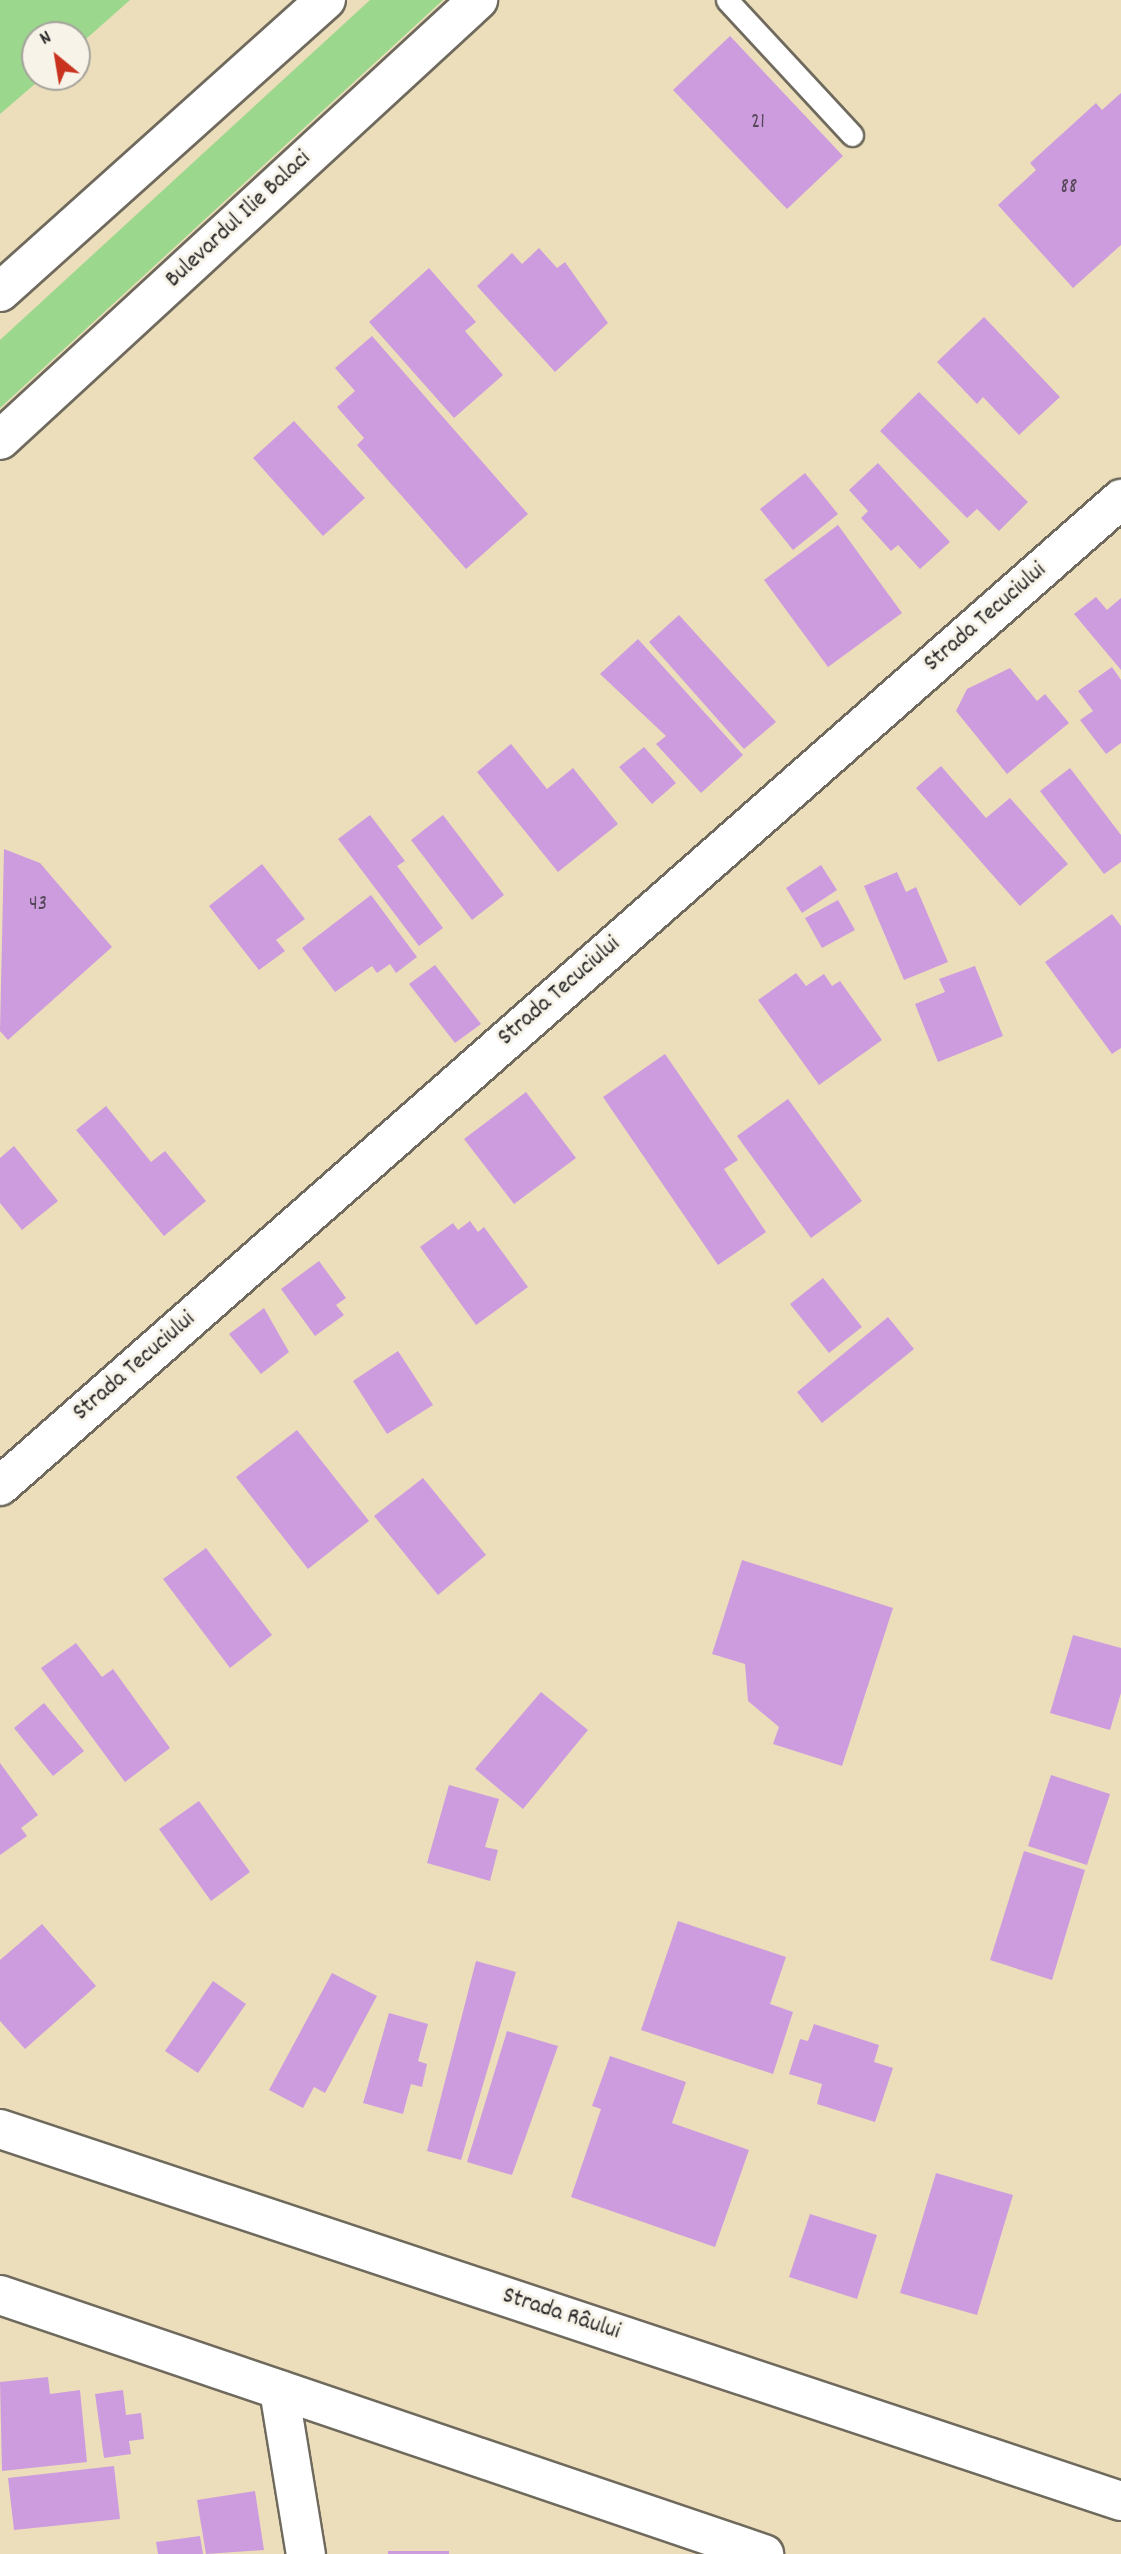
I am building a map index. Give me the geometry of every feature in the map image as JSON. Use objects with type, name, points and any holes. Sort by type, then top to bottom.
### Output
[{"type":"main road","points":[[0,292],[326,0]]},
{"type":"main road","name":"Bulevardul Ilie Balaci","points":[[0,440],[478,0]]},
{"type":"main road","name":"Strada Tecuciului","points":[[0,1486],[1121,499]]},
{"type":"main road","name":"Strada Râului","points":[[0,2129],[1121,2501]]},
{"type":"main road","points":[[0,2295],[764,2554]]},
{"type":"main road","points":[[279,2390],[306,2554]]},
{"type":"lane","points":[[727,0],[852,135]]},
{"type":"green space","points":[[0,0],[130,0],[91,35],[91,21],[21,21],[21,91],[27,91],[0,114]]},
{"type":"green space","points":[[370,0],[443,0],[0,408],[0,340]]},
{"type":"building","points":[[730,36],[843,156],[787,209],[673,90]]},
{"type":"building","points":[[1121,93],[1121,245],[1073,288],[998,205],[1036,170],[1030,163],[1096,103],[1102,110]]},
{"type":"building","points":[[539,248],[557,268],[565,262],[608,323],[555,372],[477,286],[512,253],[522,264]]},
{"type":"building","points":[[429,268],[476,322],[465,331],[503,375],[454,418],[369,322]]},
{"type":"building","points":[[984,317],[1060,397],[1019,435],[983,397],[977,404],[937,362]]},
{"type":"building","points":[[372,336],[528,514],[466,569],[357,445],[364,438],[337,407],[355,391],[335,368]]},
{"type":"building","points":[[919,392],[1028,502],[999,531],[977,509],[967,518],[880,431]]},
{"type":"building","points":[[294,421],[365,498],[323,536],[253,458]]},
{"type":"building","points":[[878,463],[950,542],[920,569],[898,545],[891,551],[861,518],[868,511],[849,490]]},
{"type":"building","points":[[805,473],[838,514],[793,550],[760,509]]},
{"type":"building","points":[[838,525],[902,613],[828,667],[764,580]]},
{"type":"building","points":[[1096,597],[1107,610],[1121,598],[1121,670],[1074,614]]},
{"type":"building","points":[[679,615],[776,722],[744,749],[649,642]]},
{"type":"building","points":[[638,639],[743,755],[701,793],[656,744],[666,736],[600,674]]},
{"type":"building","points":[[1112,667],[1121,680],[1121,743],[1106,754],[1080,720],[1093,711],[1078,691]]},
{"type":"building","points":[[1010,668],[1037,701],[1045,694],[1069,723],[1007,774],[956,711],[967,689]]},
{"type":"building","points":[[511,744],[547,789],[573,768],[618,824],[558,872],[477,772]]},
{"type":"building","points":[[644,747],[676,783],[652,804],[619,767]]},
{"type":"building","points":[[941,766],[986,818],[1010,798],[1068,864],[1020,906],[916,788]]},
{"type":"building","points":[[1070,768],[1121,835],[1121,862],[1104,874],[1040,791]]},
{"type":"building","points":[[370,815],[405,861],[397,866],[443,928],[419,946],[338,839]]},
{"type":"building","points":[[443,815],[504,895],[472,920],[411,840]]},
{"type":"building","points":[[4,849],[40,863],[112,947],[8,1040],[0,1031]]},
{"type":"building","points":[[262,864],[305,919],[276,940],[285,951],[259,970],[209,906]]},
{"type":"building","points":[[821,865],[837,890],[802,913],[786,888]]},
{"type":"building","points":[[897,872],[906,892],[916,887],[948,962],[904,980],[864,886]]},
{"type":"building","points":[[371,895],[417,957],[396,973],[390,964],[377,973],[372,966],[335,992],[302,948]]},
{"type":"building","points":[[838,900],[855,930],[822,948],[805,918]]},
{"type":"building","points":[[1112,914],[1121,926],[1121,1048],[1112,1054],[1045,962]]},
{"type":"building","points":[[435,965],[481,1024],[455,1043],[409,984]]},
{"type":"building","points":[[975,966],[1003,1036],[938,1062],[915,1004],[945,992],[939,979]]},
{"type":"building","points":[[796,973],[806,986],[824,974],[832,986],[840,981],[882,1040],[819,1085],[758,1000]]},
{"type":"building","points":[[665,1054],[738,1160],[724,1169],[766,1232],[718,1265],[603,1097]]},
{"type":"building","points":[[526,1092],[576,1158],[514,1204],[464,1139]]},
{"type":"building","points":[[788,1099],[862,1201],[811,1238],[737,1136]]},
{"type":"building","points":[[106,1106],[151,1162],[165,1151],[206,1201],[164,1236],[76,1130]]},
{"type":"building","points":[[14,1146],[58,1201],[22,1230],[0,1203],[0,1158]]},
{"type":"building","points":[[470,1221],[478,1232],[484,1227],[528,1287],[476,1325],[420,1247],[453,1223],[458,1230]]},
{"type":"building","points":[[319,1261],[346,1298],[336,1305],[344,1315],[315,1336],[281,1289]]},
{"type":"building","points":[[823,1278],[862,1327],[829,1353],[790,1304]]},
{"type":"building","points":[[264,1308],[289,1352],[261,1374],[229,1334]]},
{"type":"building","points":[[888,1317],[914,1349],[822,1423],[797,1392]]},
{"type":"building","points":[[398,1351],[433,1405],[387,1434],[353,1381]]},
{"type":"building","points":[[297,1430],[369,1521],[308,1569],[236,1477]]},
{"type":"building","points":[[423,1478],[486,1555],[438,1595],[374,1516]]},
{"type":"building","points":[[206,1548],[272,1635],[230,1668],[163,1579]]},
{"type":"building","points":[[742,1560],[893,1608],[842,1766],[773,1744],[779,1727],[748,1701],[745,1664],[712,1654]]},
{"type":"building","points":[[1073,1635],[1121,1648],[1121,1693],[1110,1730],[1050,1713]]},
{"type":"building","points":[[76,1643],[102,1677],[113,1669],[170,1748],[125,1782],[41,1668]]},
{"type":"building","points":[[541,1692],[588,1730],[523,1809],[475,1769]]},
{"type":"building","points":[[44,1703],[84,1751],[53,1776],[14,1728]]},
{"type":"building","points":[[0,1763],[38,1815],[21,1828],[27,1836],[0,1855]]},
{"type":"building","points":[[1051,1775],[1110,1794],[1087,1865],[1028,1846]]},
{"type":"building","points":[[449,1785],[499,1799],[485,1847],[498,1850],[490,1881],[427,1863]]},
{"type":"building","points":[[199,1801],[250,1872],[211,1901],[159,1829]]},
{"type":"building","points":[[1024,1851],[1085,1870],[1052,1980],[990,1960]]},
{"type":"building","points":[[678,1921],[786,1957],[770,2004],[793,2012],[773,2074],[641,2030]]},
{"type":"building","points":[[42,1924],[96,1986],[25,2049],[0,2021],[0,1960]]},
{"type":"building","points":[[476,1961],[516,1972],[461,2160],[427,2151]]},
{"type":"building","points":[[332,1973],[377,1996],[325,2093],[314,2087],[303,2108],[269,2090]]},
{"type":"building","points":[[213,1981],[246,2004],[198,2073],[165,2051]]},
{"type":"building","points":[[389,2013],[428,2024],[418,2061],[427,2064],[422,2087],[411,2084],[403,2114],[363,2103]]},
{"type":"building","points":[[814,2024],[879,2045],[874,2062],[893,2068],[875,2122],[817,2104],[822,2084],[789,2074],[800,2039],[808,2041]]},
{"type":"building","points":[[507,2031],[558,2046],[512,2175],[467,2162]]},
{"type":"building","points":[[610,2056],[686,2082],[672,2123],[749,2150],[715,2247],[571,2197],[601,2109],[592,2106]]},
{"type":"building","points":[[936,2173],[1013,2195],[977,2315],[900,2293]]},
{"type":"building","points":[[810,2214],[877,2235],[857,2299],[789,2277]]},
{"type":"building","points":[[48,2377],[50,2394],[80,2390],[87,2462],[2,2471],[0,2382]]},
{"type":"building","points":[[123,2390],[126,2415],[141,2413],[144,2439],[129,2441],[131,2454],[104,2458],[95,2394]]},
{"type":"building","points":[[114,2466],[120,2519],[14,2530],[8,2478]]},
{"type":"building","points":[[255,2491],[264,2550],[206,2554],[197,2500]]},
{"type":"building","points":[[200,2536],[203,2554],[158,2554],[156,2542]]},
{"type":"building","points":[[388,2551],[449,2551],[449,2554],[388,2554]]}]
